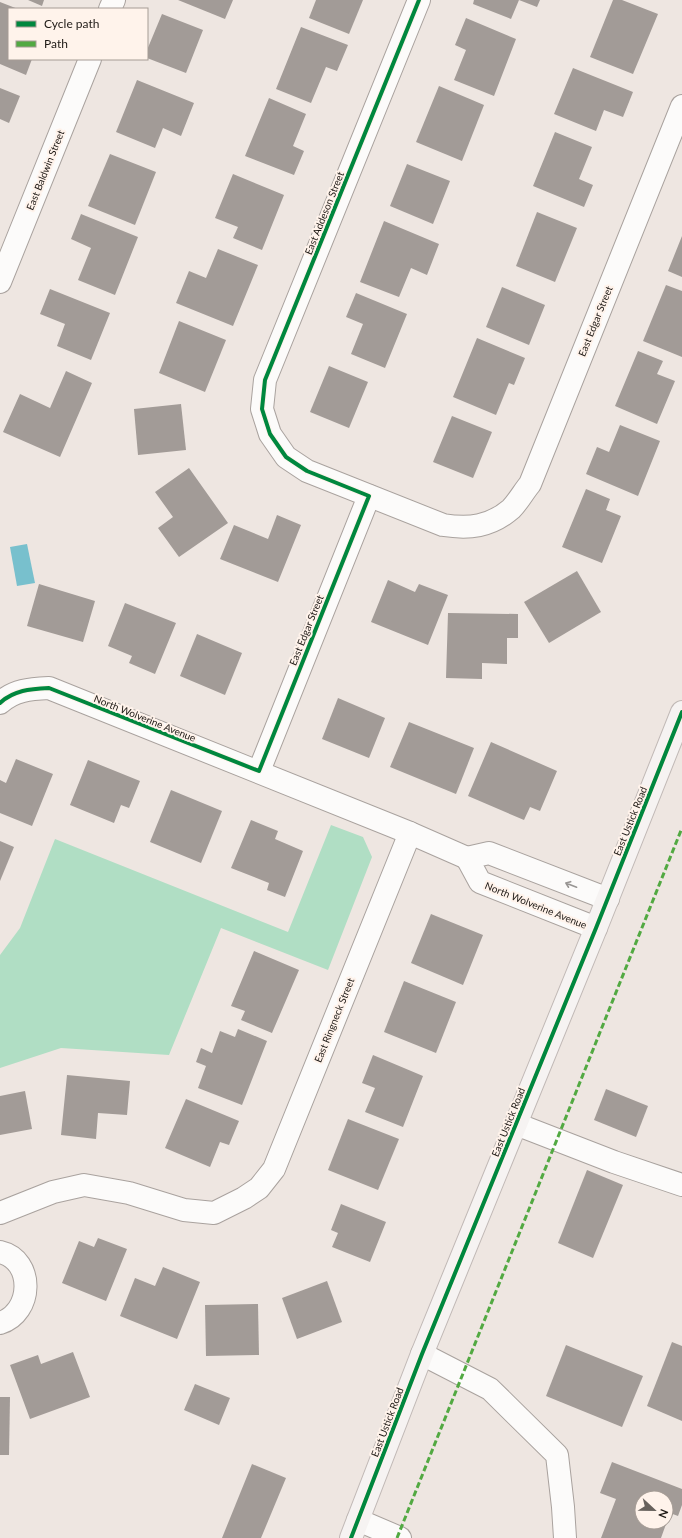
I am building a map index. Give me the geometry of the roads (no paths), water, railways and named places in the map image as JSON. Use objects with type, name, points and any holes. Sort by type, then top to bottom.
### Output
[{"type":"main road","name":"East Ustick Road","points":[[355,1529],[422,1354],[608,899],[682,712]]},
{"type":"street","name":"East Addeson Street","points":[[419,0],[265,380],[262,409],[270,434],[286,457],[307,471],[443,525],[463,528],[489,523]]},
{"type":"street","name":"East Baldwin Street","points":[[0,282],[90,60]]},
{"type":"street","name":"East Edgar Street","points":[[489,523],[511,508],[530,484],[682,106]]},
{"type":"street","name":"East Edgar Street","points":[[259,772],[369,496]]},
{"type":"street","name":"North Wolverine Avenue","points":[[0,703],[5,698],[24,689],[48,688],[410,833],[467,858],[480,882],[596,928]]},
{"type":"street","name":"East Ringneck Street","points":[[0,1213],[53,1192],[84,1185],[129,1193],[184,1210],[214,1213],[244,1198],[259,1188],[274,1169],[410,833]]},
{"type":"street","points":[[467,858],[489,853],[608,899]]},
{"type":"street","points":[[516,1124],[614,1162],[682,1185]]},
{"type":"street","points":[[0,1252],[16,1261],[24,1274],[26,1288],[23,1303],[15,1315],[0,1323]]},
{"type":"street","points":[[422,1354],[490,1390],[557,1455],[564,1507],[565,1538]]},
{"type":"street","points":[[355,1529],[400,1538]]},
{"type":"water","points":[[27,544],[35,583],[17,586],[10,547]]}]
